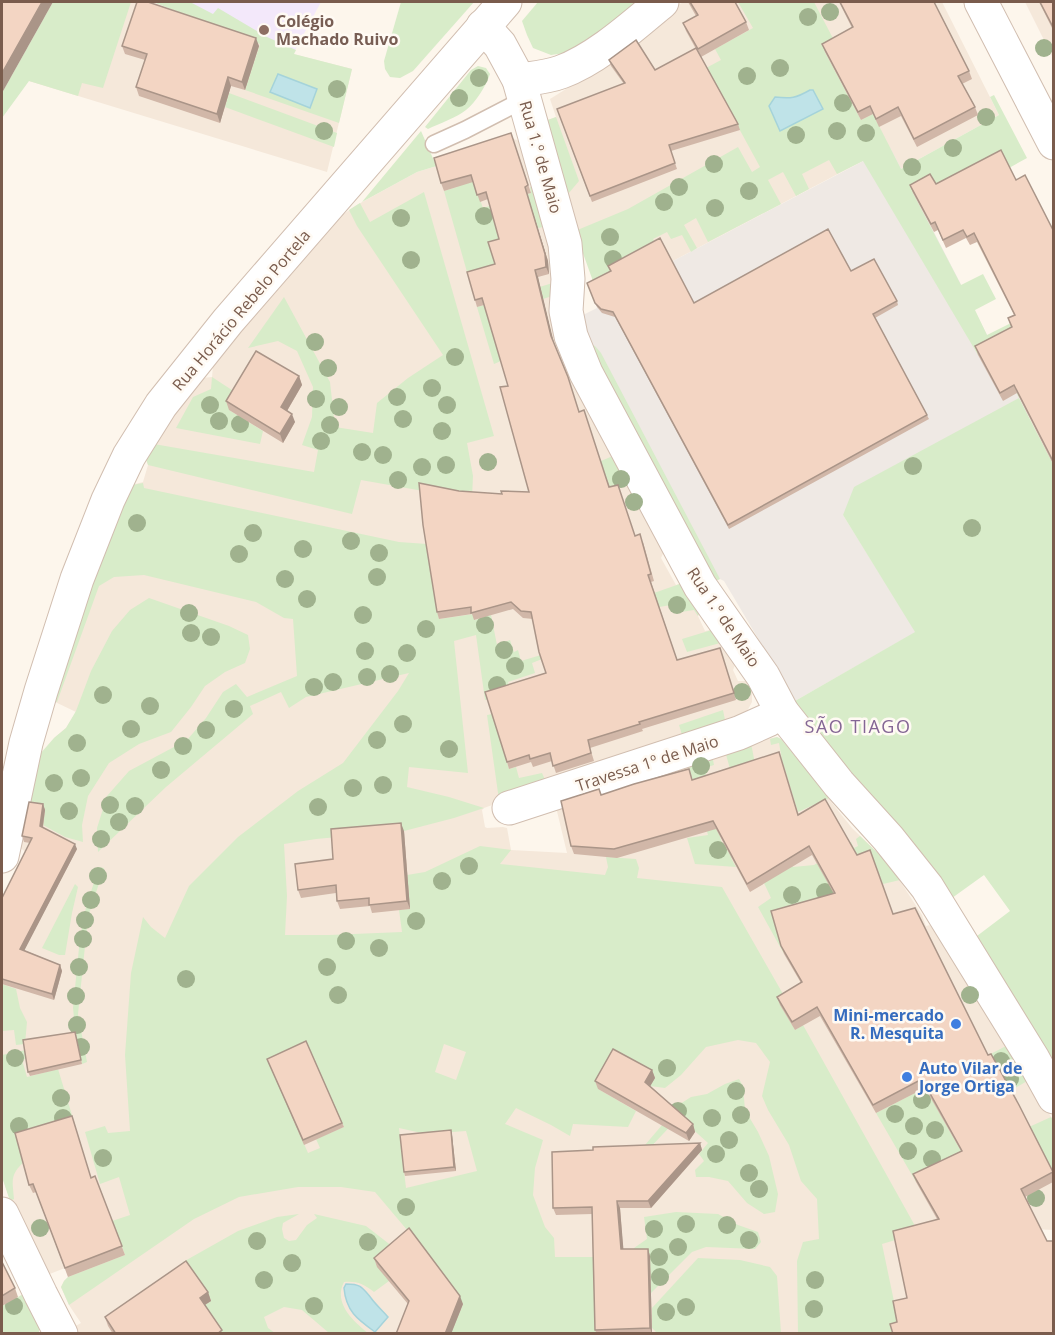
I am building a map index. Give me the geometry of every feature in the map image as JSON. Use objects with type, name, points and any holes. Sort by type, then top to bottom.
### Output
[{"type":"street","name":"Rua Horácio Rebelo Portela","points":[[2,856],[26,742],[40,691],[77,579],[108,500],[129,456],[161,405],[228,321],[505,2]]},
{"type":"street","points":[[483,26],[500,45],[522,90],[578,64],[612,43],[662,2]]},
{"type":"street","points":[[981,2],[1053,143]]},
{"type":"street","name":"Rua 1.º de Maio","points":[[522,90],[565,244],[568,279],[566,311],[571,336],[586,373],[700,586],[763,676],[782,712],[839,784],[888,837],[927,887],[1033,1059],[1053,1097]]},
{"type":"street","name":"Travessa 1º de Maio","points":[[509,808],[739,733],[782,712]]},
{"type":"street","points":[[2,1214],[61,1334]]},
{"type":"lane","points":[[434,144],[465,130],[522,90]]},
{"type":"shaded area","points":[[72,2],[153,2],[293,54],[352,69],[327,172],[29,81]]},
{"type":"shaded area","name":"Colégio Machado Ruivo","points":[[153,2],[321,2],[293,54]]},
{"type":"shaded area","points":[[684,2],[942,2],[999,115],[901,169],[889,147],[599,300],[545,121],[556,117],[550,99],[609,62],[673,7]]},
{"type":"shaded area","points":[[1025,2],[1053,2],[1053,58]]},
{"type":"shaded area","points":[[512,138],[523,145],[548,222],[555,295],[549,298],[552,309],[667,545],[661,558],[676,585],[688,581],[702,606],[698,616],[705,631],[715,629],[735,665],[733,670],[738,681],[747,681],[752,690],[752,702],[746,713],[484,808],[482,810],[485,827],[507,828],[511,850],[567,853],[555,803],[761,740],[777,737],[781,739],[852,828],[889,864],[922,915],[926,926],[930,925],[949,954],[1053,1120],[1053,1230],[1035,1229],[1053,1333],[76,1333],[72,1328],[81,1323],[61,1287],[68,1277],[65,1268],[42,1277],[2,1177],[2,908],[29,855],[17,845],[54,738],[66,728],[76,712],[51,700],[127,486],[143,482],[148,465],[143,450],[202,378],[212,377],[214,356],[320,231],[355,206],[417,172],[470,156]]},
{"type":"shaded area","points":[[890,147],[1029,416],[843,515],[916,632],[795,701],[724,581],[720,579],[710,583],[594,366],[579,317],[597,308],[595,302]]},
{"type":"green space","points":[[53,2],[131,2],[103,88],[82,83],[78,96],[29,81],[2,118],[2,93]]},
{"type":"green space","points":[[153,2],[190,2],[213,14],[218,8],[267,37],[296,50],[294,54],[352,69],[339,123],[245,90],[260,44]]},
{"type":"green space","points":[[401,2],[474,2],[413,71],[400,78],[390,77],[385,69],[384,61]]},
{"type":"green space","points":[[538,2],[645,2],[572,52],[551,55],[533,48],[522,21]]},
{"type":"green space","points":[[738,2],[814,2],[837,46],[825,52],[861,120],[873,114],[901,169],[999,115],[990,97],[994,95],[1027,158],[1009,168],[913,193],[961,285],[983,274],[996,299],[975,310],[987,335],[1017,320],[1018,323],[1011,326],[1026,354],[1019,398],[1009,378],[978,355],[863,161],[837,174],[829,160],[802,174],[809,189],[796,196],[783,172],[768,180],[781,204],[708,242],[696,218],[684,225],[697,248],[691,252],[682,235],[671,239],[667,232],[653,239],[657,246],[594,284],[575,231],[628,209],[738,147],[752,172],[760,167],[706,68],[721,60],[715,49],[753,28]],"holes":[[[810,90],[780,131],[769,106],[775,97],[793,97]]]},
{"type":"green space","points":[[478,66],[486,68],[490,74],[470,107],[453,118],[428,129],[425,127],[471,70]]},
{"type":"green space","points":[[229,93],[337,133],[334,147],[225,107]]},
{"type":"green space","points":[[556,117],[579,181],[568,194],[545,121]]},
{"type":"green space","points":[[421,131],[435,163],[450,159],[453,161],[417,172],[362,202]]},
{"type":"green space","points":[[471,174],[483,208],[531,193],[530,187],[536,185],[548,226],[538,228],[539,234],[498,271],[469,279],[444,191],[457,187]]},
{"type":"green space","points":[[424,192],[494,436],[467,443],[473,476],[472,498],[361,480],[352,514],[148,465],[143,450],[148,443],[314,472],[318,450],[302,445],[312,417],[313,387],[297,351],[278,341],[248,348],[284,297],[330,382],[335,427],[373,433],[377,403],[408,378],[443,355],[357,226],[349,210],[360,203],[370,222]]},
{"type":"green space","points":[[556,282],[555,295],[543,299],[541,292],[501,361],[494,364],[477,307]]},
{"type":"green space","points":[[587,343],[595,346],[601,353],[720,579],[710,583]]},
{"type":"green space","points":[[212,377],[238,394],[229,410],[263,431],[260,444],[176,428],[193,397],[211,389]]},
{"type":"green space","points":[[1019,398],[1053,464],[1053,1063],[977,936],[1010,911],[984,875],[952,898],[926,858],[865,796],[836,761],[795,701],[915,632],[843,515],[854,487]]},
{"type":"green space","points":[[620,453],[634,481],[558,505],[577,471]]},
{"type":"green space","points":[[143,483],[144,488],[399,542],[427,544],[439,619],[474,614],[475,620],[491,615],[497,645],[510,640],[514,652],[518,650],[521,661],[541,655],[542,659],[532,663],[535,673],[508,682],[510,687],[535,680],[536,684],[539,684],[541,695],[527,699],[536,726],[522,729],[523,733],[500,739],[509,769],[516,767],[519,778],[542,773],[547,784],[499,800],[487,715],[512,710],[509,693],[485,700],[476,635],[454,641],[468,773],[409,767],[407,787],[484,808],[404,831],[284,844],[287,896],[285,935],[402,932],[399,910],[410,909],[407,875],[425,872],[480,846],[511,850],[500,864],[605,875],[608,867],[606,857],[636,859],[639,868],[637,878],[722,887],[787,1001],[781,1006],[795,1030],[803,1025],[919,1233],[882,1244],[900,1330],[894,1334],[798,1333],[797,1261],[803,1242],[819,1239],[817,1199],[801,1181],[789,1145],[762,1096],[770,1062],[756,1043],[738,1040],[706,1047],[681,1075],[665,1088],[650,1086],[654,1078],[616,1057],[598,1089],[636,1111],[628,1127],[573,1124],[570,1136],[516,1108],[505,1124],[543,1140],[535,1168],[533,1195],[545,1227],[554,1238],[555,1257],[596,1257],[598,1333],[451,1333],[463,1304],[413,1237],[375,1192],[341,1187],[298,1187],[239,1197],[194,1219],[69,1305],[61,1287],[68,1277],[125,1255],[112,1221],[130,1215],[119,1177],[100,1184],[85,1132],[105,1126],[108,1133],[130,1131],[125,1055],[131,973],[143,917],[165,938],[189,886],[238,837],[298,791],[343,763],[409,673],[306,697],[289,708],[281,692],[250,706],[253,714],[166,787],[98,852],[97,828],[107,796],[129,771],[187,740],[206,718],[223,692],[236,684],[247,697],[297,676],[293,619],[284,618],[256,602],[144,575],[114,577],[99,586],[57,702],[51,700],[50,695],[100,552],[127,486]],"holes":[[[444,1044],[466,1052],[456,1080],[435,1072]],[[308,1046],[344,1127],[316,1139],[320,1148],[308,1153],[269,1063]],[[399,1128],[426,1134],[466,1131],[477,1171],[406,1188]]]},
{"type":"green space","points":[[688,581],[702,606],[698,616],[694,610],[681,612],[671,605],[659,607],[654,593]]},
{"type":"green space","points":[[149,598],[248,635],[250,649],[245,663],[225,672],[205,686],[171,732],[139,744],[109,763],[88,796],[82,825],[83,842],[65,837],[43,825],[45,810],[22,807],[40,754],[66,728],[76,711],[91,671],[112,631],[130,610]]},
{"type":"green space","points":[[715,629],[724,642],[687,652],[682,639]]},
{"type":"green space","points":[[723,710],[726,725],[683,738],[679,725]]},
{"type":"green space","points":[[777,737],[829,798],[798,812],[779,743],[771,745],[770,739]]},
{"type":"green space","points":[[751,743],[756,769],[732,776],[725,751]]},
{"type":"green space","points":[[712,755],[714,765],[704,768],[723,847],[775,835],[793,867],[814,865],[851,842],[854,848],[858,846],[856,839],[860,836],[889,864],[900,880],[883,884],[873,858],[840,908],[775,920],[784,954],[758,907],[771,898],[757,868],[731,858],[736,867],[695,864],[687,838],[708,835],[688,763]]},
{"type":"green space","points":[[99,867],[104,868],[88,917],[78,1014],[87,1062],[82,1064],[73,1008],[80,938],[86,907]]},
{"type":"green space","points":[[75,884],[78,887],[65,955],[59,955],[42,948]]},
{"type":"green space","points":[[2,984],[16,989],[20,1008],[27,1022],[25,1044],[16,1045],[14,1030],[2,1031]]},
{"type":"green space","points":[[1008,1045],[1029,1080],[1010,1091],[931,1098],[960,1149],[1019,1132],[916,1182],[876,1113]]},
{"type":"green space","points":[[26,1050],[28,1058],[22,1060],[27,1077],[58,1069],[75,1125],[18,1141],[24,1162],[14,1175],[14,1199],[10,1201],[2,1177],[2,1055]]},
{"type":"green space","points":[[739,1079],[743,1086],[745,1110],[769,1156],[778,1194],[775,1212],[764,1214],[747,1203],[728,1181],[696,1177],[695,1170],[704,1161],[699,1154],[708,1143],[679,1117],[646,1152],[645,1145],[680,1104],[691,1097],[707,1094]]},
{"type":"green space","points":[[1051,1117],[1053,1120],[1053,1175],[1029,1127]]},
{"type":"green space","points":[[676,1212],[718,1214],[738,1225],[758,1232],[761,1242],[755,1249],[706,1247],[692,1252],[651,1293],[633,1256],[634,1248],[647,1239],[644,1217]]},
{"type":"green space","points":[[299,1214],[283,1223],[284,1238],[289,1241],[296,1240],[307,1225],[317,1218],[314,1214],[366,1226],[397,1250],[389,1281],[374,1292],[364,1285],[353,1282],[344,1282],[341,1290],[346,1311],[368,1333],[329,1333],[302,1310],[284,1307],[264,1317],[268,1328],[275,1333],[222,1333],[203,1306],[211,1300],[183,1262],[238,1231],[277,1217]]},
{"type":"green space","points":[[698,1258],[740,1260],[770,1267],[777,1276],[781,1333],[658,1334],[652,1328],[652,1308]]},
{"type":"green space","points":[[25,1293],[39,1319],[39,1333],[2,1334],[2,1306]]},
{"type":"water","points":[[278,74],[317,89],[310,108],[270,92]]},
{"type":"water","points":[[813,90],[823,109],[780,131],[769,106],[775,97],[793,97]]},
{"type":"water","points":[[346,1284],[361,1287],[388,1317],[375,1332],[350,1309],[345,1296]]},
{"type":"building","points":[[2,2],[42,2],[2,73]]},
{"type":"building","points":[[137,2],[148,2],[256,38],[242,82],[228,77],[217,114],[136,87],[147,54],[122,46]]},
{"type":"building","points":[[690,2],[735,2],[746,22],[698,49],[683,23],[698,15]]},
{"type":"building","points":[[840,2],[934,2],[969,71],[958,76],[975,107],[914,139],[898,107],[876,119],[870,106],[858,112],[822,44],[853,27]]},
{"type":"building","points":[[1040,2],[1053,2],[1053,27]]},
{"type":"building","points":[[636,40],[655,70],[696,48],[738,124],[669,145],[675,163],[590,196],[557,109],[625,83],[609,60]]},
{"type":"building","points":[[511,133],[528,185],[525,187],[545,254],[546,267],[535,270],[551,336],[579,412],[584,410],[609,487],[618,485],[635,536],[640,534],[651,574],[648,575],[677,660],[720,648],[734,693],[588,740],[591,753],[553,766],[550,753],[530,759],[529,755],[507,762],[485,692],[546,673],[531,612],[521,611],[511,602],[471,613],[471,607],[437,612],[423,525],[419,483],[459,491],[502,494],[501,491],[529,492],[500,387],[508,386],[482,298],[475,300],[467,272],[495,264],[488,242],[499,239],[486,192],[477,195],[471,175],[441,183],[434,158]]},
{"type":"building","points":[[1001,150],[1016,180],[1025,175],[1053,230],[1053,461],[1014,385],[1000,393],[975,346],[1012,327],[1008,318],[1015,315],[974,233],[967,237],[963,230],[943,240],[935,222],[931,224],[910,185],[930,174],[936,184]]},
{"type":"building","points":[[828,229],[851,271],[874,259],[897,301],[873,314],[927,415],[728,525],[613,312],[601,309],[595,303],[587,283],[611,271],[608,266],[660,238],[694,303]]},
{"type":"building","points":[[256,351],[299,376],[281,407],[292,414],[280,434],[226,401]]},
{"type":"building","points":[[779,752],[798,815],[825,799],[857,855],[870,850],[893,914],[915,908],[988,1055],[991,1054],[1053,1172],[1021,1189],[1047,1241],[1053,1241],[1053,1334],[893,1334],[890,1324],[897,1322],[893,1301],[907,1298],[893,1231],[939,1219],[913,1174],[962,1151],[922,1079],[873,1105],[817,1007],[792,1022],[777,997],[802,982],[781,946],[771,911],[835,893],[809,846],[747,884],[713,821],[614,849],[571,846],[561,801],[599,789],[601,795],[689,769],[692,780]]},
{"type":"building","points":[[29,802],[43,804],[40,826],[75,844],[20,949],[60,965],[52,994],[2,979],[2,898],[32,838],[22,836]]},
{"type":"building","points":[[401,823],[407,901],[369,905],[369,898],[337,901],[336,885],[298,890],[295,864],[333,859],[331,829]]},
{"type":"building","points":[[75,1032],[81,1060],[28,1072],[23,1040]]},
{"type":"building","points":[[306,1041],[342,1123],[303,1140],[267,1059]]},
{"type":"building","points":[[613,1049],[652,1070],[645,1082],[693,1124],[686,1133],[595,1081]]},
{"type":"building","points":[[72,1116],[91,1178],[95,1176],[122,1246],[65,1268],[33,1184],[29,1185],[15,1133]]},
{"type":"building","points":[[451,1130],[454,1167],[404,1172],[400,1135]]},
{"type":"building","points":[[700,1143],[648,1201],[617,1201],[621,1249],[648,1249],[650,1328],[595,1330],[592,1207],[553,1208],[552,1152],[593,1150],[593,1147]]},
{"type":"building","points":[[409,1228],[460,1296],[445,1334],[396,1334],[409,1301],[374,1258]]},
{"type":"building","points":[[186,1261],[208,1292],[200,1298],[222,1330],[217,1334],[116,1334],[105,1317]]},
{"type":"building","points":[[2,1262],[15,1288],[2,1296]]},
{"type":"place","name":"Colégio Machado Ruivo","points":[[264,30]]},
{"type":"place","name":"Mini-mercado R. Mesquita","points":[[956,1024]]},
{"type":"place","name":"Auto Vilar de Jorge Ortiga","points":[[907,1077]]},
{"type":"district","name":"SÃO TIAGO","points":[[858,726]]}]
